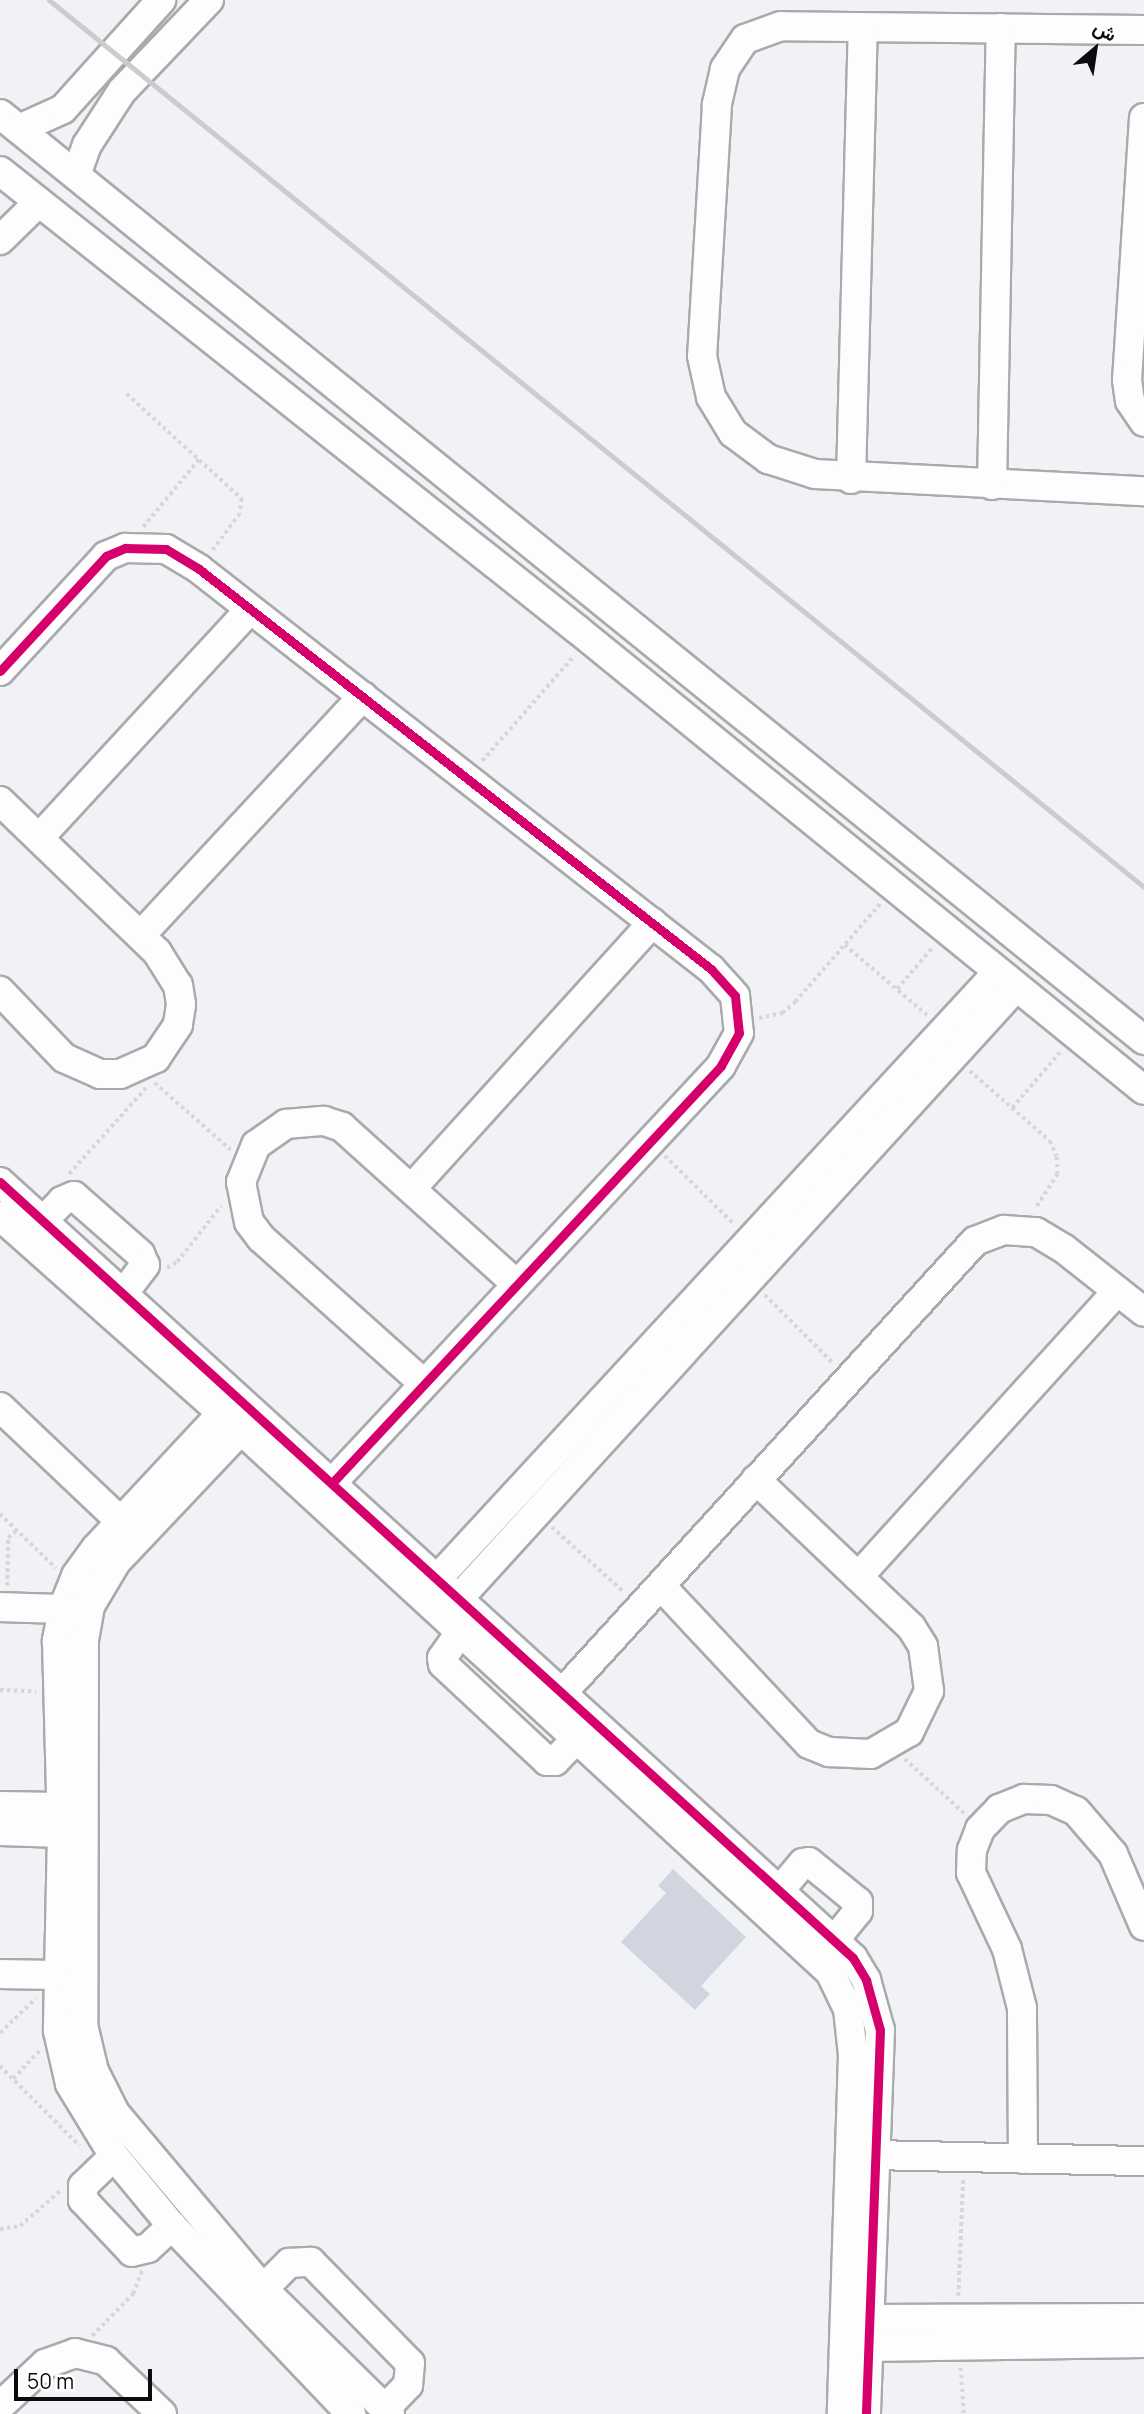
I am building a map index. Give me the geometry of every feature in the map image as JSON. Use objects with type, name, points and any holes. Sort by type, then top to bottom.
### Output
[{"type":"street","points":[[9,121],[63,109],[161,0]]},
{"type":"street","points":[[76,175],[92,135],[122,91],[209,0]]},
{"type":"street","points":[[1144,30],[781,26],[745,39],[724,69],[717,105],[702,356],[711,397],[733,433],[768,458],[815,474],[851,479],[1144,491]]},
{"type":"street","points":[[851,479],[863,27]]},
{"type":"street","points":[[992,485],[1001,28]]},
{"type":"street","points":[[1144,118],[1128,380],[1130,401],[1144,422]]},
{"type":"street","points":[[9,121],[603,599],[1144,1040]]},
{"type":"street","points":[[0,171],[175,306],[584,634],[1144,1090]]},
{"type":"street","points":[[0,240],[39,202]]},
{"type":"street","points":[[175,306],[200,275]]},
{"type":"street","points":[[0,671],[91,570],[125,548],[166,549],[199,569],[725,981],[740,1014],[732,1051],[651,1141],[514,1282],[333,1482]]},
{"type":"street","points":[[584,634],[603,599]]},
{"type":"street","points":[[39,838],[250,609]]},
{"type":"street","points":[[141,935],[363,696]]},
{"type":"street","points":[[0,801],[141,935],[170,967],[181,1005],[169,1043],[146,1074],[100,1074],[81,1068],[64,1058],[0,991]]},
{"type":"street","points":[[412,1188],[652,923]]},
{"type":"street","points":[[460,1597],[500,1532],[751,1240],[1007,979]]},
{"type":"street","points":[[438,1578],[500,1532],[535,1512],[749,1279],[953,1037]]},
{"type":"street","points":[[422,1382],[261,1238],[242,1203],[243,1173],[270,1132],[286,1124],[324,1121],[357,1138],[514,1282]]},
{"type":"street","points":[[0,1182],[122,1294],[149,1335],[232,1422],[461,1631],[564,1691],[781,1889],[796,1920],[831,1972],[848,2010],[852,2033],[857,2265],[867,2319],[866,2414]]},
{"type":"street","points":[[42,1222],[68,1196],[80,1200],[140,1254],[145,1265],[122,1294]]},
{"type":"street","points":[[0,1216],[333,1482],[460,1597],[577,1738],[796,1920],[835,1938],[866,1980],[880,2031],[873,2155],[857,2265],[842,2414]]},
{"type":"street","points":[[564,1691],[962,1251],[989,1234],[1020,1229],[1050,1238],[1144,1312]]},
{"type":"street","points":[[858,1577],[1117,1291]]},
{"type":"street","points":[[0,1407],[121,1522]]},
{"type":"street","points":[[232,1422],[180,1477],[97,1590],[66,1680],[87,2048],[115,2113],[168,2207],[351,2414]]},
{"type":"street","points":[[180,1477],[121,1522],[85,1561],[68,1597],[58,2031],[71,2084],[107,2162],[168,2207],[263,2289],[387,2411],[408,2385],[410,2362],[311,2262],[289,2263],[263,2289]]},
{"type":"street","points":[[661,1586],[809,1744],[850,1756],[891,1746],[922,1713],[929,1668],[911,1627],[756,1480]]},
{"type":"street","points":[[3,1607],[68,1597]]},
{"type":"street","points":[[461,1631],[442,1658],[443,1664],[547,1761],[555,1761],[577,1738]]},
{"type":"street","points":[[1023,2158],[1023,2008],[1007,1949],[971,1873],[972,1850],[981,1829],[999,1809],[1024,1799],[1051,1800],[1076,1811],[1113,1854],[1144,1926]]},
{"type":"street","points":[[0,1806],[62,1820]]},
{"type":"street","points":[[0,1831],[62,1820]]},
{"type":"street","points":[[781,1889],[803,1863],[809,1862],[858,1902],[860,1908],[835,1938]]},
{"type":"street","points":[[0,1974],[58,1975]]},
{"type":"street","points":[[873,2155],[1144,2161]]},
{"type":"street","points":[[107,2162],[81,2192],[127,2249],[140,2252],[168,2207]]},
{"type":"street","points":[[866,2347],[951,2332],[1144,2318]]},
{"type":"street","points":[[867,2319],[951,2332],[1144,2343]]},
{"type":"street","points":[[0,2406],[45,2364],[75,2354],[106,2361],[162,2414]]},
{"type":"path","points":[[127,394],[238,492],[244,507],[199,569]]},
{"type":"path","points":[[125,548],[200,458]]},
{"type":"path","points":[[467,778],[584,634]]},
{"type":"path","points":[[740,1014],[751,1018],[782,1013],[894,888]]},
{"type":"path","points":[[897,989],[947,931]]},
{"type":"path","points":[[845,945],[953,1037],[1012,1108],[1050,1141],[1057,1157],[1051,1189],[1020,1229]]},
{"type":"path","points":[[1012,1108],[1075,1034]]},
{"type":"path","points":[[68,1196],[67,1180],[74,1166],[146,1074],[243,1173],[177,1262],[160,1269],[145,1265]]},
{"type":"path","points":[[651,1141],[751,1240]]},
{"type":"path","points":[[749,1279],[848,1378]]},
{"type":"path","points":[[535,1512],[641,1608]]},
{"type":"path","points":[[0,1514],[17,1530],[68,1597]]},
{"type":"path","points":[[3,1607],[8,1538],[17,1530]]},
{"type":"path","points":[[0,1690],[66,1680]]},
{"type":"path","points":[[891,1746],[981,1829]]},
{"type":"path","points":[[0,2033],[58,1975]]},
{"type":"path","points":[[13,2079],[58,2031]]},
{"type":"path","points":[[0,2066],[107,2162]]},
{"type":"path","points":[[964,2158],[951,2332],[964,2414]]},
{"type":"path","points":[[0,2229],[20,2226],[57,2190],[81,2192]]},
{"type":"path","points":[[75,2354],[133,2294],[142,2270],[140,2252]]},
{"type":"building","points":[[673,1869],[746,1937],[701,1986],[710,1994],[695,2010],[621,1942],[666,1893],[658,1886]]},
{"type":"railway","points":[[49,0],[1144,887]]},
{"type":"cycle path","points":[[0,671],[106,556],[125,548],[166,549],[199,569],[711,969],[735,996],[739,1033],[721,1066],[333,1482]]},
{"type":"cycle path","points":[[0,1182],[853,1958],[866,1980],[880,2030],[866,2414]]}]
